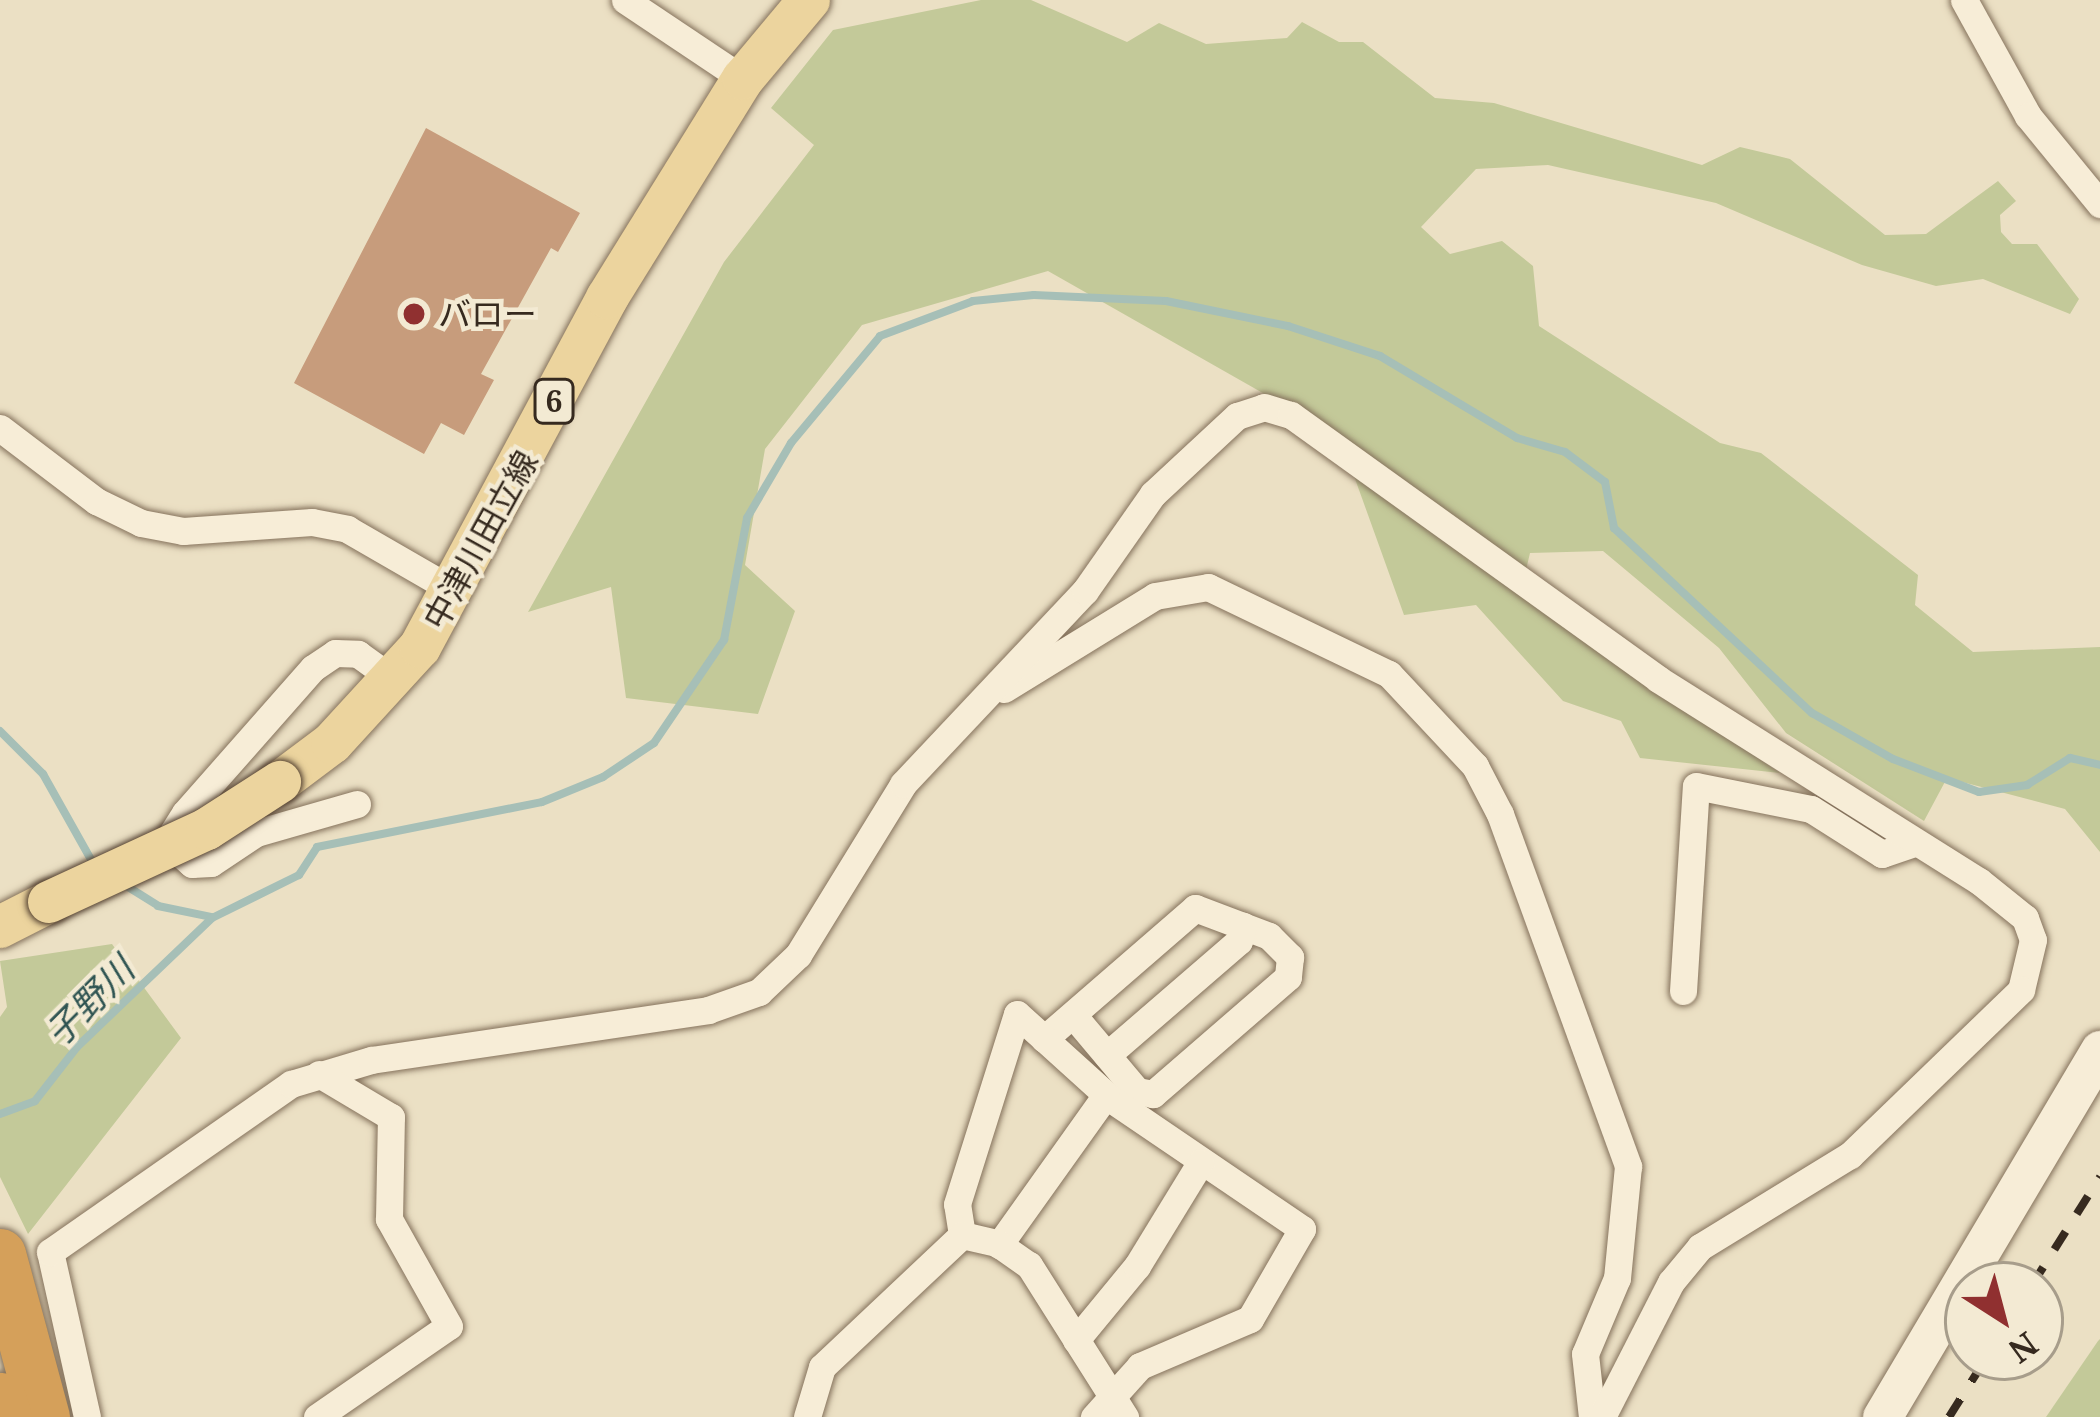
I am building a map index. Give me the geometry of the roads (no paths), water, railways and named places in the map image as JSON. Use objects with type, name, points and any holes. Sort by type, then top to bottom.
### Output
[{"type":"highway","points":[[2,1260],[68,1407]]},
{"type":"highway","points":[[0,1398],[6,1417]]},
{"type":"main road","name":"中津川田立線","points":[[0,926],[207,829],[280,782],[394,680],[456,592],[607,298],[743,79],[809,0]]},
{"type":"street","points":[[625,0],[743,79]]},
{"type":"street","points":[[1964,0],[2017,99],[2100,204]]},
{"type":"street","points":[[68,1407],[50,1252],[242,1115],[319,1074],[708,1010],[759,992],[798,955],[903,784],[1084,591],[1153,494],[1238,416],[1264,407],[1291,416],[1658,679],[2025,918],[2033,940],[2021,990],[1850,1155],[1700,1247],[1672,1282],[1602,1417]]},
{"type":"street","points":[[0,428],[96,501],[141,523],[183,531],[312,522],[347,529],[456,592]]},
{"type":"street","points":[[984,699],[1154,596],[1208,587],[1389,674],[1475,766],[1500,814],[1628,1166],[1617,1278],[1585,1354],[1592,1417]]},
{"type":"street","points":[[358,804],[256,832],[211,863],[192,864],[176,851],[173,832],[184,813],[313,668],[335,653],[358,653],[394,680]]},
{"type":"street","points":[[1683,991],[1696,786],[1810,809],[1882,854],[1911,844]]},
{"type":"street","points":[[1044,1039],[1196,908],[1269,935],[1290,957],[1288,977],[1153,1094],[1137,1091],[1073,1015]]},
{"type":"street","points":[[1107,1055],[1239,941],[1243,925]]},
{"type":"street","points":[[962,1235],[956,1204],[1017,1014],[1106,1095],[1302,1228],[1250,1319],[1140,1366],[1118,1405],[1094,1417]]},
{"type":"street","points":[[1882,1417],[2100,1050]]},
{"type":"street","points":[[317,1417],[449,1326],[389,1219],[391,1117],[319,1074]]},
{"type":"street","points":[[999,1245],[1106,1095]]},
{"type":"street","points":[[1076,1340],[1137,1266],[1200,1163]]},
{"type":"street","points":[[962,1235],[999,1245],[1029,1265],[1118,1405]]},
{"type":"street","points":[[808,1417],[822,1367],[962,1235]]},
{"type":"waterway","name":"子野川","points":[[0,1114],[35,1101],[77,1047],[212,918],[299,875],[317,847],[542,802],[603,777],[654,743],[724,640],[747,518],[791,443],[880,336],[973,301],[1034,295],[1166,301],[1288,326],[1380,356],[1517,438],[1565,452],[1605,482],[1614,528],[1812,713],[1893,759],[1979,792],[2027,785],[2070,758],[2100,765]]},
{"type":"waterway","points":[[0,731],[43,774],[93,863]]},
{"type":"waterway","points":[[125,885],[158,906],[211,917]]},
{"type":"railway","points":[[2047,1261],[2100,1177]]},
{"type":"railway","points":[[1949,1417],[1972,1381]]},
{"type":"place","name":"バロー","points":[[414,314]]}]
